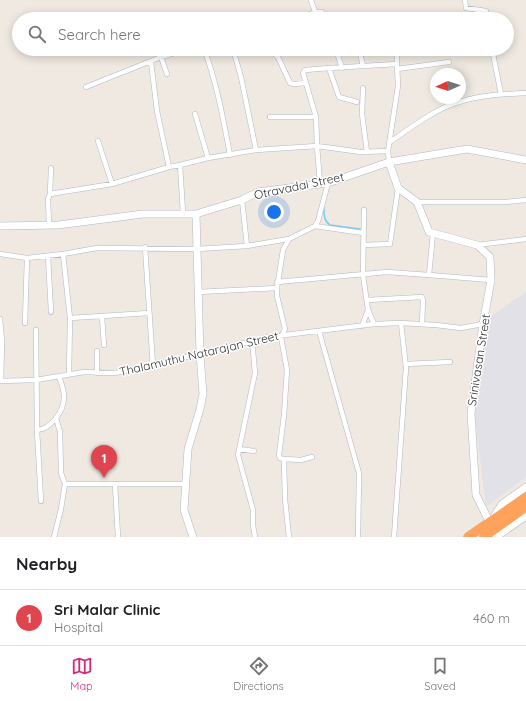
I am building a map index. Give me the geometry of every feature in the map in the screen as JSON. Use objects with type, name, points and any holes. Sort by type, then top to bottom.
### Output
[{"type":"highway","points":[[468,537],[526,497]]},
{"type":"highway","points":[[484,537],[526,507]]},
{"type":"street","points":[[311,0],[315,12],[322,12]]},
{"type":"street","points":[[465,0],[466,8],[486,12]]},
{"type":"street","points":[[86,87],[165,56]]},
{"type":"street","points":[[206,56],[221,104],[230,154]]},
{"type":"street","points":[[235,56],[241,77],[256,150]]},
{"type":"street","points":[[277,56],[290,83],[306,83]]},
{"type":"street","points":[[338,56],[342,68]]},
{"type":"street","points":[[361,56],[363,66]]},
{"type":"street","points":[[363,245],[390,244],[398,188],[389,162],[388,151],[398,86],[397,56]]},
{"type":"street","points":[[493,56],[501,94]]},
{"type":"street","points":[[162,57],[167,74]]},
{"type":"street","points":[[151,62],[157,111],[169,167]]},
{"type":"street","points":[[320,184],[316,116],[303,73],[305,70],[449,62]]},
{"type":"street","points":[[329,68],[339,97],[357,102]]},
{"type":"street","points":[[363,88],[362,114],[367,152]]},
{"type":"street","points":[[390,142],[442,109],[457,102],[501,94],[526,93]]},
{"type":"street","points":[[195,114],[208,158]]},
{"type":"street","points":[[270,117],[316,116]]},
{"type":"street","points":[[98,141],[112,184]]},
{"type":"street","points":[[50,194],[112,184],[169,167],[208,158],[256,150],[317,146],[367,152],[388,151]]},
{"type":"street","name":"Otravadai Street","points":[[0,226],[49,225],[143,214],[196,214],[242,200],[258,192],[320,184],[389,162],[467,149],[526,160]]},
{"type":"street","points":[[180,165],[183,213]]},
{"type":"street","points":[[49,225],[48,199],[50,194],[51,168]]},
{"type":"street","points":[[0,255],[27,258],[97,248],[146,247],[197,249],[247,246],[289,239],[315,226],[318,221],[328,182]]},
{"type":"street","points":[[398,188],[417,202],[429,232],[477,245],[526,239]]},
{"type":"street","points":[[242,200],[247,246]]},
{"type":"street","points":[[417,202],[506,202],[526,200]]},
{"type":"street","points":[[364,210],[363,275],[368,310],[374,324]]},
{"type":"street","points":[[193,537],[184,510],[188,449],[203,394],[200,354],[196,214]]},
{"type":"street","points":[[315,226],[363,234]]},
{"type":"street","points":[[429,275],[433,247],[433,233]]},
{"type":"street","points":[[289,239],[282,250],[277,282],[277,296],[285,329],[281,337],[287,370],[284,415],[279,455],[280,458],[284,459],[301,460],[312,457]]},
{"type":"street","name":"Srinivasan Street","points":[[477,245],[490,256],[491,280],[483,324],[471,413],[476,495],[490,523]]},
{"type":"street","points":[[146,247],[153,366]]},
{"type":"street","points":[[63,254],[70,318],[69,374]]},
{"type":"street","points":[[48,256],[51,312]]},
{"type":"street","points":[[25,323],[27,258]]},
{"type":"street","points":[[277,282],[387,272],[491,280]]},
{"type":"street","points":[[198,292],[277,288]]},
{"type":"street","points":[[367,300],[422,297],[422,324]]},
{"type":"street","points":[[362,326],[368,310]]},
{"type":"street","points":[[70,318],[102,318],[149,313]]},
{"type":"street","points":[[102,318],[104,345]]},
{"type":"street","points":[[0,319],[2,341],[1,381]]},
{"type":"street","name":"Thalamuthu Natarajan Street","points":[[1,381],[36,380],[69,374],[128,372],[252,340],[374,324],[422,324],[461,328],[483,324]]},
{"type":"street","points":[[394,537],[406,364],[401,324]]},
{"type":"street","points":[[36,330],[37,430],[41,501]]},
{"type":"street","points":[[320,331],[359,473],[358,537]]},
{"type":"street","points":[[252,340],[255,373],[239,449],[239,461],[253,510],[255,537]]},
{"type":"street","points":[[97,350],[97,373]]},
{"type":"street","points":[[406,364],[450,362]]},
{"type":"street","points":[[37,430],[47,428],[56,418],[63,403],[64,397],[59,376]]},
{"type":"street","points":[[54,537],[65,484],[61,473],[60,432],[56,418]]},
{"type":"street","points":[[239,449],[254,451]]},
{"type":"street","points":[[284,459],[288,537]]},
{"type":"street","points":[[65,484],[185,484]]},
{"type":"street","points":[[115,484],[118,537]]},
{"type":"street","points":[[490,523],[502,504],[526,487]]},
{"type":"street","points":[[496,537],[526,516]]},
{"type":"shaded area","points":[[526,292],[526,477],[486,507],[474,408],[488,318]]},
{"type":"waterway","points":[[324,209],[325,220],[330,225],[360,229]]},
{"type":"place","name":"Sri Malar Clinic","points":[[104,478]]}]
